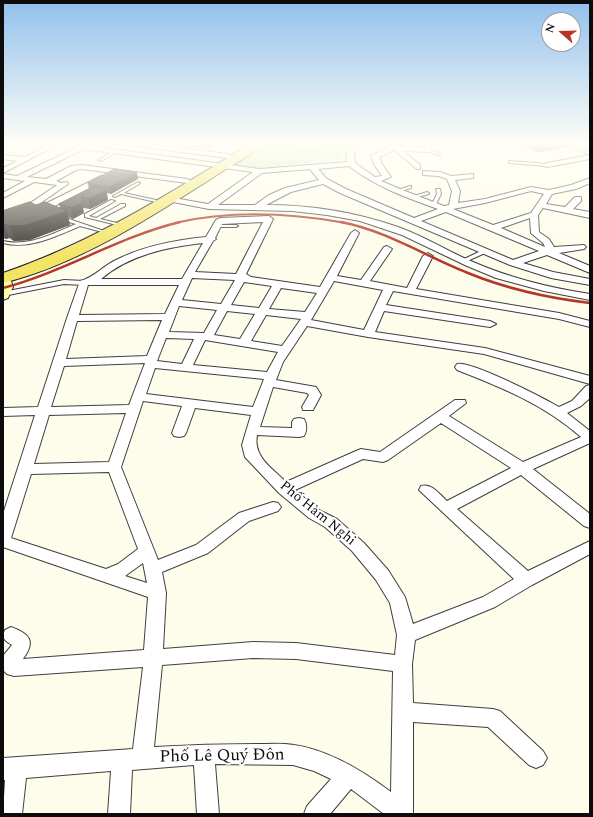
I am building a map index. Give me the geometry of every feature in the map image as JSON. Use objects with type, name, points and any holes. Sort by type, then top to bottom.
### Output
[{"type":"main road","points":[[3,276],[75,251],[112,233],[125,216],[185,182]]},
{"type":"main road","points":[[3,276],[43,257],[100,225],[168,200],[193,182]]},
{"type":"street","points":[[3,196],[29,182]]},
{"type":"street","points":[[55,182],[85,187]]},
{"type":"street","points":[[64,184],[30,206],[38,210],[94,182]]},
{"type":"street","points":[[209,207],[245,182]]},
{"type":"street","points":[[257,207],[272,197],[313,182]]},
{"type":"street","points":[[328,182],[361,200],[483,252],[551,275],[590,282]]},
{"type":"street","points":[[378,182],[548,250],[590,270]]},
{"type":"street","points":[[443,207],[456,191],[452,182]]},
{"type":"street","points":[[410,220],[443,207],[485,201],[531,189],[549,192],[573,187],[585,182]]},
{"type":"street","points":[[548,250],[549,244],[535,233],[534,215],[549,192]]},
{"type":"street","points":[[567,210],[578,199]]},
{"type":"street","points":[[168,200],[209,207],[304,209],[368,220],[397,229],[463,261],[528,285],[551,291],[590,297]]},
{"type":"street","points":[[540,206],[590,215]]},
{"type":"street","points":[[493,228],[534,215]]},
{"type":"street","points":[[119,814],[132,760],[153,658],[157,593],[153,569],[147,551],[114,467],[151,362],[169,317],[187,278],[211,239],[220,221],[226,219],[269,219],[241,274],[242,277],[186,367]]},
{"type":"street","name":"Phố Hàm Nghi","points":[[355,233],[324,291],[284,350],[270,379],[258,412],[249,445],[252,457],[284,490],[314,514],[331,523],[358,547],[382,575],[399,602],[406,635],[403,664],[402,814]]},
{"type":"street","points":[[3,538],[26,470],[72,318],[88,282],[117,264],[154,248],[175,243],[211,239]]},
{"type":"street","points":[[513,263],[548,250],[565,250],[581,247]]},
{"type":"street","points":[[364,283],[387,250]]},
{"type":"street","points":[[410,291],[428,256]]},
{"type":"street","points":[[3,276],[6,287],[3,294]]},
{"type":"street","points":[[88,282],[242,277],[249,280],[324,291]]},
{"type":"street","points":[[331,278],[410,291],[550,307],[590,305]]},
{"type":"street","points":[[244,343],[278,284]]},
{"type":"street","points":[[368,334],[382,308],[389,288]]},
{"type":"street","points":[[176,303],[262,311],[306,319],[368,334],[477,350],[590,380]]},
{"type":"street","points":[[550,307],[590,324]]},
{"type":"street","points":[[382,308],[490,324]]},
{"type":"street","points":[[72,318],[169,317]]},
{"type":"street","points":[[162,336],[204,337],[284,350]]},
{"type":"street","points":[[446,508],[522,468],[590,438],[580,428],[558,412],[511,387],[457,369],[477,350]]},
{"type":"street","points":[[58,363],[151,362],[270,379],[312,390],[315,395],[308,407]]},
{"type":"street","points":[[558,412],[572,408],[582,400],[590,389]]},
{"type":"street","points":[[3,412],[136,403],[190,403],[258,412]]},
{"type":"street","points":[[179,433],[190,403]]},
{"type":"street","points":[[284,490],[361,454],[383,456],[460,403]]},
{"type":"street","points":[[441,417],[522,468],[590,522]]},
{"type":"street","points":[[252,431],[299,433],[299,422]]},
{"type":"street","points":[[26,470],[114,467]]},
{"type":"street","points":[[426,490],[526,580]]},
{"type":"street","points":[[153,569],[202,549],[228,527],[244,517],[273,507]]},
{"type":"street","points":[[3,541],[157,593]]},
{"type":"street","points":[[406,635],[489,602],[526,580],[590,547]]},
{"type":"street","points":[[107,576],[124,569],[147,551]]},
{"type":"street","points":[[11,635],[21,642],[21,647],[9,663],[14,668],[260,650],[296,651],[403,664]]},
{"type":"street","points":[[402,712],[493,718],[536,758]]},
{"type":"street","points":[[204,754],[208,814]]},
{"type":"street","name":"Phố Lê Quý Đôn","points":[[10,768],[204,754],[294,755],[318,761],[360,782],[402,814]]},
{"type":"street","points":[[10,768],[11,814]]},
{"type":"street","points":[[316,814],[348,776]]},
{"type":"lane","points":[[115,196],[138,183]]},
{"type":"lane","points":[[397,191],[410,188]]},
{"type":"lane","points":[[438,190],[443,207]]},
{"type":"lane","points":[[121,193],[154,201]]},
{"type":"lane","points":[[413,197],[427,193]]},
{"type":"lane","points":[[100,225],[87,217],[87,215],[113,201]]},
{"type":"lane","points":[[55,216],[80,224],[100,225],[125,216]]},
{"type":"lane","points":[[3,242],[14,245],[24,245],[80,224]]},
{"type":"lane","points":[[218,226],[236,226]]},
{"type":"lane","points":[[463,261],[483,252]]},
{"type":"lane","points":[[3,294],[64,282],[88,282]]},
{"type":"building","points":[[90,182],[119,182],[110,187],[88,183]]},
{"type":"building","points":[[95,187],[106,190],[89,199],[81,197],[82,203],[71,208],[59,204]]},
{"type":"building","points":[[30,202],[36,205],[45,202],[67,211],[27,225],[3,225],[3,211]]},
{"type":"railway","points":[[179,222],[217,216],[260,214],[304,217],[344,223]]},
{"type":"railway","points":[[3,288],[48,273],[135,236],[179,222]]},
{"type":"railway","points":[[175,223],[179,222]]},
{"type":"railway","points":[[344,223],[374,231],[452,266],[498,284],[543,296],[590,303]]}]
